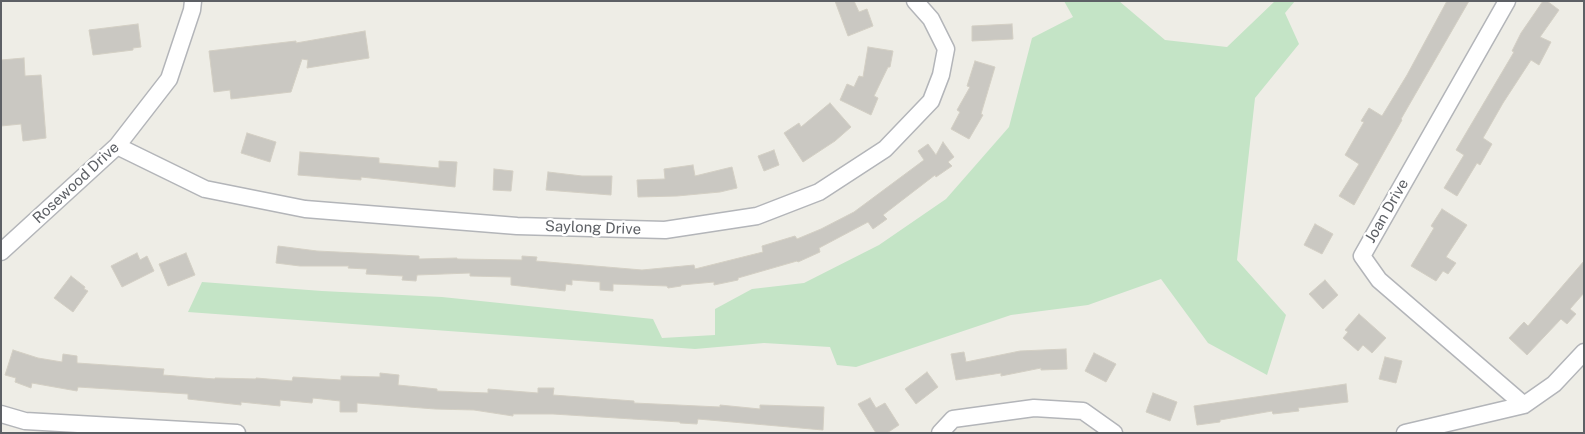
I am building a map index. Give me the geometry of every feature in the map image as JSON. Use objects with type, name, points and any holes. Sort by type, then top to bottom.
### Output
[{"type":"street","name":"Rosewood Drive","points":[[1,252],[117,146],[169,79],[192,10],[193,1]]},
{"type":"street","name":"Saylong Drive","points":[[117,146],[205,189],[304,209],[517,226],[665,230],[758,216],[819,192],[885,149],[931,101],[941,75],[946,49],[931,19],[915,1]]},
{"type":"street","name":"Joan Drive","points":[[1507,1],[1362,256],[1379,280],[1524,405]]},
{"type":"street","points":[[1405,433],[1524,405],[1554,384],[1584,352]]},
{"type":"street","points":[[940,433],[953,419],[1034,408],[1083,411],[1114,433]]},
{"type":"street","points":[[1,414],[25,421],[236,433]]},
{"type":"green space","points":[[1064,1],[1119,1],[1165,40],[1227,47],[1275,1],[1295,1],[1285,13],[1299,44],[1255,98],[1237,260],[1286,315],[1267,375],[1208,343],[1161,279],[1088,305],[1011,315],[856,367],[837,365],[830,347],[764,343],[695,349],[188,312],[202,282],[442,297],[653,319],[662,338],[715,335],[715,309],[752,289],[804,283],[879,245],[946,199],[1009,127],[1032,38],[1073,17]]},
{"type":"building","points":[[835,1],[854,1],[859,12],[867,9],[873,26],[848,36]]},
{"type":"building","points":[[1447,1],[1469,1],[1354,205],[1339,196],[1359,164],[1345,155],[1364,122],[1361,121],[1369,108],[1382,116],[1407,75]]},
{"type":"building","points":[[1543,1],[1547,1],[1559,10],[1540,37],[1551,42],[1539,65],[1531,60],[1503,103],[1483,138],[1492,144],[1480,165],[1477,163],[1457,196],[1444,188],[1464,155],[1456,150],[1514,52],[1512,51],[1521,33]]},
{"type":"building","points":[[138,24],[141,47],[133,48],[133,50],[93,55],[89,30]]},
{"type":"building","points":[[1012,24],[1013,39],[972,41],[972,26]]},
{"type":"building","points":[[365,31],[369,58],[307,68],[308,60],[302,59],[291,92],[231,99],[230,90],[214,92],[209,51],[296,41],[296,43]]},
{"type":"building","points":[[868,47],[893,51],[890,67],[888,67],[874,96],[878,98],[871,115],[840,100],[847,84],[854,87],[859,76],[863,77]]},
{"type":"building","points":[[24,58],[25,76],[41,75],[46,138],[23,141],[21,124],[1,126],[1,60]]},
{"type":"building","points":[[975,61],[995,67],[981,114],[983,115],[969,139],[951,129],[960,112],[957,110],[970,87],[967,86]]},
{"type":"building","points":[[830,103],[851,127],[835,141],[803,162],[784,133],[799,123],[801,127]]},
{"type":"building","points":[[247,133],[276,142],[270,162],[241,153]]},
{"type":"building","points":[[943,142],[954,157],[948,162],[952,166],[936,177],[935,175],[883,215],[887,219],[873,229],[868,222],[819,248],[820,252],[798,262],[738,278],[738,280],[714,285],[714,282],[668,288],[667,286],[613,284],[613,291],[600,290],[600,282],[572,280],[572,285],[566,284],[565,291],[511,285],[511,277],[470,276],[470,273],[417,275],[416,281],[402,280],[403,276],[366,274],[367,269],[348,268],[349,266],[300,266],[276,263],[278,246],[317,251],[419,256],[419,259],[522,260],[522,256],[537,257],[536,261],[642,270],[694,265],[695,269],[763,252],[762,246],[795,236],[797,239],[821,229],[854,212],[924,160],[918,151],[928,144],[936,155]]},
{"type":"building","points":[[774,150],[779,165],[764,171],[758,156]]},
{"type":"building","points":[[300,152],[379,158],[379,163],[439,168],[439,161],[457,162],[455,187],[361,177],[361,180],[298,175]]},
{"type":"building","points":[[693,165],[695,176],[732,167],[737,188],[720,192],[677,196],[638,197],[637,180],[665,179],[664,169]]},
{"type":"building","points":[[494,169],[513,171],[511,191],[493,190]]},
{"type":"building","points":[[548,172],[582,176],[612,176],[611,195],[546,190]]},
{"type":"building","points":[[1442,209],[1467,225],[1446,257],[1456,263],[1448,274],[1443,271],[1436,281],[1411,266],[1434,228],[1431,226]]},
{"type":"building","points":[[1315,224],[1333,234],[1322,254],[1304,245]]},
{"type":"building","points":[[137,253],[140,260],[147,256],[154,271],[122,287],[111,266]]},
{"type":"building","points":[[186,253],[195,275],[168,286],[159,264]]},
{"type":"building","points":[[1584,261],[1584,293],[1570,309],[1576,314],[1567,324],[1561,319],[1527,355],[1509,338],[1524,322],[1528,326]]},
{"type":"building","points":[[71,276],[88,291],[73,312],[54,298]]},
{"type":"building","points":[[1325,280],[1338,295],[1323,309],[1309,294]]},
{"type":"building","points":[[1359,314],[1386,338],[1372,353],[1363,345],[1358,351],[1343,338],[1348,332],[1345,330]]},
{"type":"building","points":[[1066,349],[1067,369],[1041,370],[1041,368],[1001,376],[1001,373],[956,380],[951,354],[964,352],[966,362],[1020,351]]},
{"type":"building","points":[[13,350],[38,358],[62,362],[63,354],[77,356],[77,363],[164,369],[163,375],[215,379],[256,378],[292,381],[293,377],[341,380],[341,376],[380,377],[380,373],[399,375],[398,385],[437,389],[437,391],[488,393],[488,389],[538,393],[538,388],[554,388],[553,395],[634,401],[634,403],[720,407],[720,405],[760,409],[760,405],[824,407],[823,430],[698,419],[697,424],[553,414],[513,414],[513,416],[474,410],[357,403],[357,412],[340,412],[340,401],[313,398],[312,403],[280,400],[280,406],[241,402],[241,405],[188,399],[188,394],[78,387],[77,391],[32,383],[31,388],[15,382],[16,378],[5,375]]},
{"type":"building","points":[[1094,353],[1116,364],[1106,382],[1085,371]]},
{"type":"building","points":[[1385,357],[1402,361],[1396,383],[1379,379]]},
{"type":"building","points":[[927,372],[938,387],[916,404],[905,389]]},
{"type":"building","points":[[1346,384],[1348,402],[1298,408],[1299,411],[1273,414],[1272,411],[1197,425],[1194,406]]},
{"type":"building","points":[[1153,393],[1177,402],[1170,421],[1146,412]]},
{"type":"building","points":[[870,398],[876,408],[885,403],[899,425],[887,433],[876,433],[858,404]]}]
